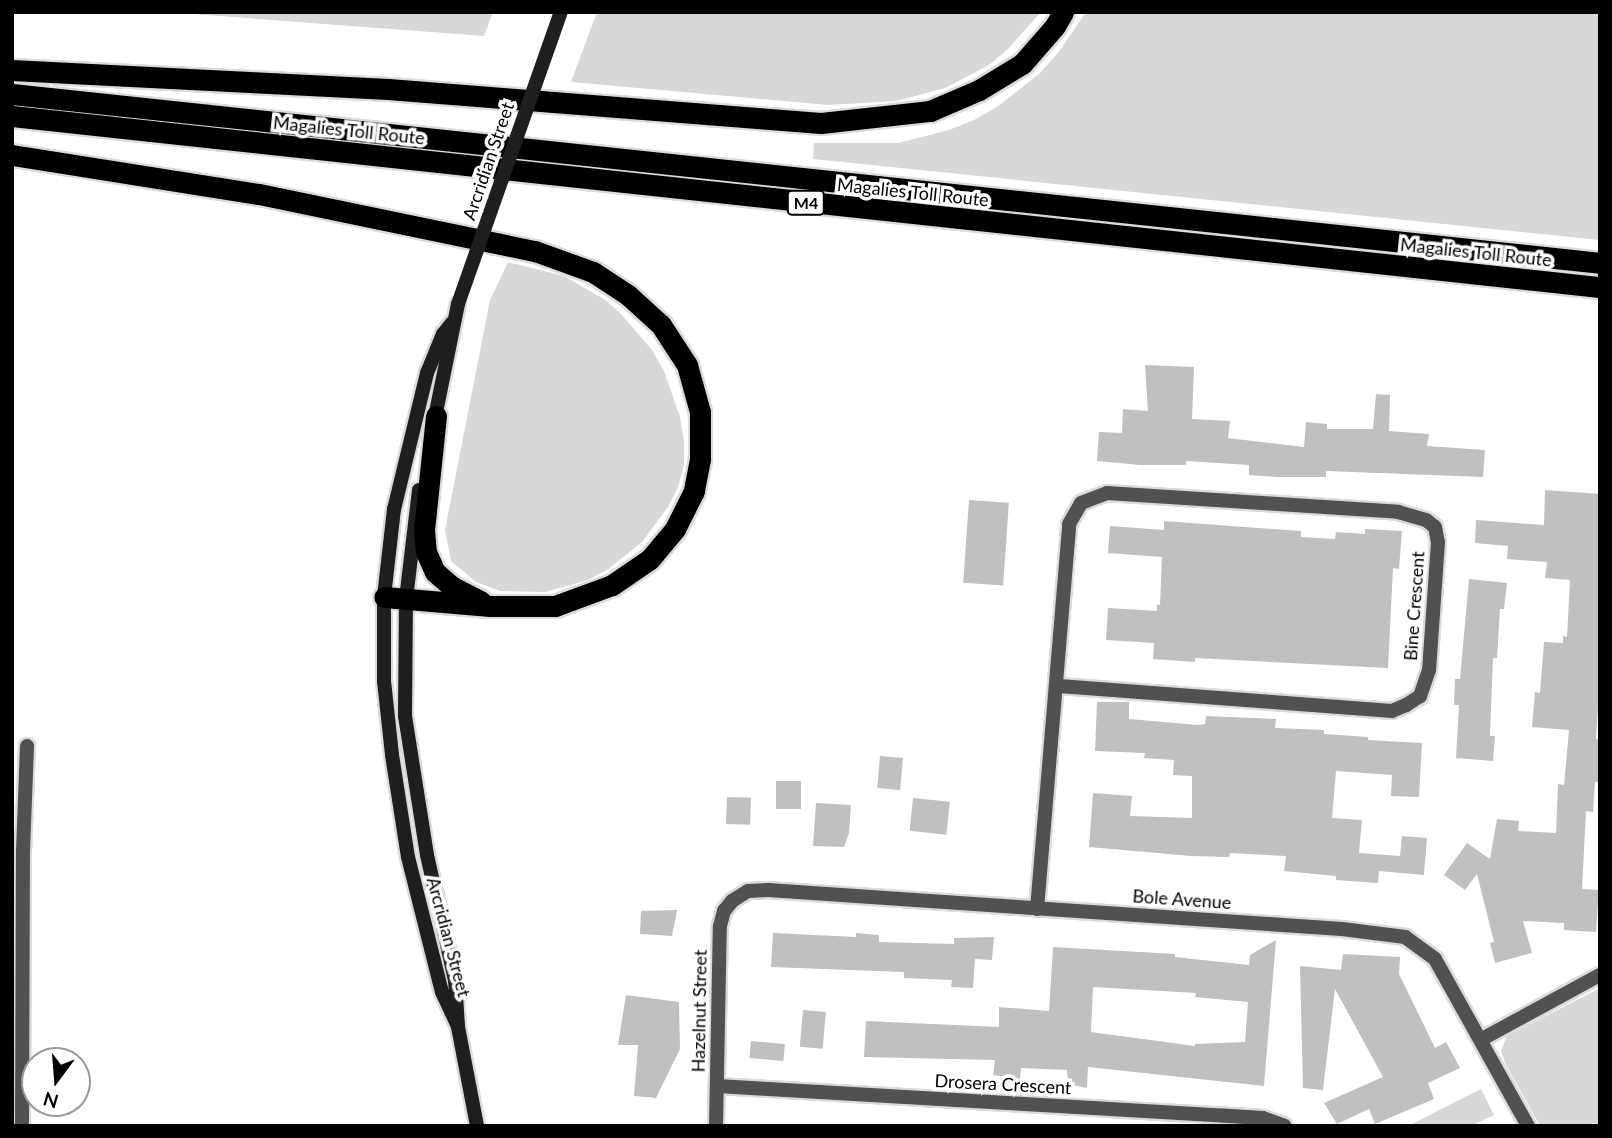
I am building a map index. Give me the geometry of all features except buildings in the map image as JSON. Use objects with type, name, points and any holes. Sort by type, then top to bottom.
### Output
[{"type":"highway","points":[[12,70],[388,89],[821,123],[930,111],[979,90],[1022,64],[1055,26],[1063,12]]},
{"type":"highway","name":"Magalies Toll Route","points":[[12,94],[1600,263]]},
{"type":"highway","name":"Magalies Toll Route","points":[[12,116],[1600,287]]},
{"type":"highway","points":[[12,155],[259,194],[535,251],[593,272],[628,295],[660,325],[687,365],[700,412],[700,459],[694,491],[675,529],[650,559],[612,585],[555,606],[490,606],[384,597]]},
{"type":"highway","points":[[436,416],[424,530],[426,552],[435,572],[451,586],[490,606]]},
{"type":"street","name":"Arcridian Street","points":[[458,1027],[455,980],[427,855],[405,716],[406,599],[414,518],[450,348],[452,323],[561,12]]},
{"type":"street","name":"Arcridian Street","points":[[452,323],[443,334],[415,414],[394,509],[384,597],[384,681],[400,812],[442,992],[458,1027]]},
{"type":"street","name":"Bine Crescent","points":[[1037,909],[1069,524],[1081,503],[1107,493],[1398,512],[1426,520],[1435,527],[1438,542],[1429,670],[1420,696],[1406,705],[1392,710],[1056,686]]},
{"type":"street","points":[[22,1126],[18,851],[27,746]]},
{"type":"street","name":"Bole Avenue","points":[[732,901],[748,891],[768,890],[1342,929],[1405,937],[1435,959],[1482,1039],[1528,1126]]},
{"type":"street","name":"Hazelnut Street","points":[[716,1126],[720,926],[724,911],[732,901]]},
{"type":"street","points":[[1482,1039],[1600,975]]},
{"type":"street","points":[[458,1027],[477,1126]]},
{"type":"street","name":"Drosera Crescent","points":[[717,1086],[1263,1118],[1285,1126]]},
{"type":"shaded area","points":[[166,12],[493,12],[484,36]]},
{"type":"shaded area","points":[[597,12],[1041,12],[1008,49],[989,65],[945,88],[897,101],[828,105],[571,82]]},
{"type":"shaded area","points":[[1086,12],[1600,12],[1600,240],[813,159],[814,143],[898,143],[949,130],[974,120],[997,107],[1039,74],[1058,53]]},
{"type":"shaded area","points":[[508,262],[564,276],[604,299],[621,314],[652,350],[664,371],[680,417],[684,441],[684,465],[678,487],[668,507],[642,542],[607,570],[588,580],[545,592],[500,591],[476,582],[451,561],[445,530],[490,300]]},
{"type":"shaded area","points":[[1600,988],[1600,1126],[1540,1126],[1506,1065],[1501,1051],[1507,1036]]},
{"type":"shaded area","points":[[1481,1089],[1494,1115],[1471,1126],[1408,1126]]}]
